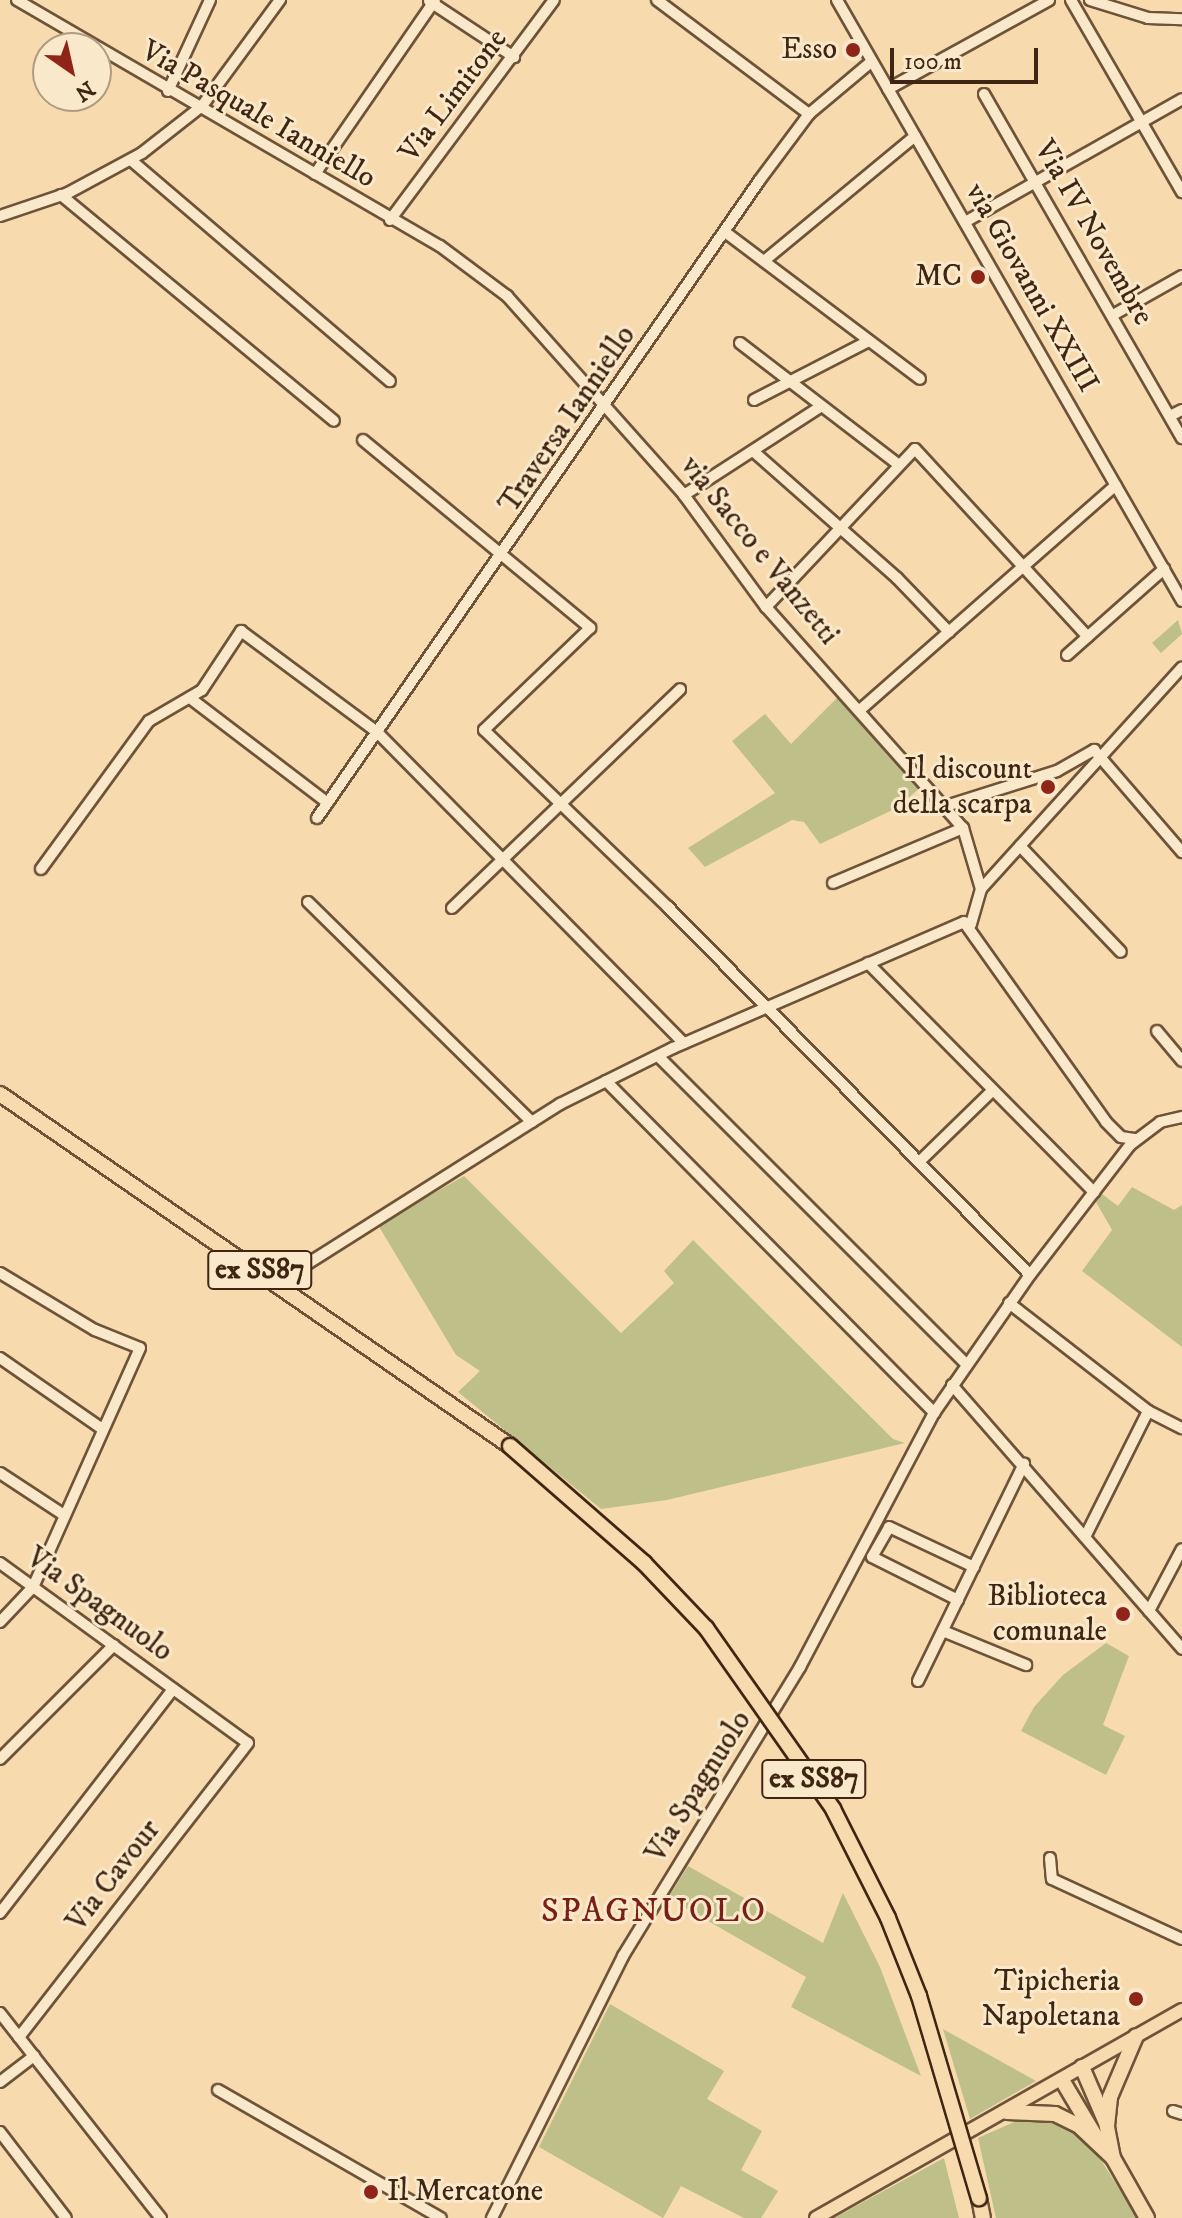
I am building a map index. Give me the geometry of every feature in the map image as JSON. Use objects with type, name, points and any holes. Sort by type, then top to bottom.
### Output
[{"type":"highway","name":"ex SS87","points":[[3,1096],[510,1446],[644,1563],[706,1628],[833,1809],[888,1918],[919,1996],[983,2218]]},
{"type":"highway","points":[[1107,2126],[1112,2085],[1136,2036]]},
{"type":"highway","points":[[1082,2067],[1107,2126],[1113,2158]]},
{"type":"highway","points":[[1062,2080],[1098,2142],[1113,2158],[1147,2218]]},
{"type":"highway","points":[[1007,2112],[1055,2114],[1098,2142]]},
{"type":"main road","points":[[816,2218],[1182,2010]]},
{"type":"street","name":"Via Pasquale Ianniello","points":[[17,0],[168,91],[202,106],[475,271]]},
{"type":"street","points":[[168,91],[210,0]]},
{"type":"street","points":[[0,216],[61,195],[132,161],[202,106],[280,0]]},
{"type":"street","name":"Via Limitone","points":[[390,220],[554,0]]},
{"type":"street","points":[[657,0],[809,114]]},
{"type":"street","name":"via Giovanni XXIII","points":[[837,0],[1182,601]]},
{"type":"street","points":[[888,89],[1049,0]]},
{"type":"street","points":[[1071,0],[1182,192]]},
{"type":"street","points":[[1090,0],[1148,18],[1182,19]]},
{"type":"street","points":[[315,174],[431,1],[514,57]]},
{"type":"street","name":"Traversa Ianniello","points":[[317,818],[809,114],[871,62]]},
{"type":"street","name":"Via IV Novembre","points":[[984,94],[1182,438]]},
{"type":"street","points":[[965,222],[1182,99]]},
{"type":"street","points":[[764,261],[915,136]]},
{"type":"street","points":[[132,161],[390,381]]},
{"type":"street","points":[[61,195],[334,421]]},
{"type":"street","points":[[725,232],[920,379]]},
{"type":"street","name":"via Sacco e Vanzetti","points":[[475,271],[507,296],[608,405],[684,495],[766,607],[946,806],[963,828],[981,889]]},
{"type":"street","points":[[1113,315],[1182,276]]},
{"type":"street","points":[[754,400],[869,341]]},
{"type":"street","points":[[740,343],[899,465]]},
{"type":"street","points":[[684,495],[820,407]]},
{"type":"street","points":[[1170,416],[1182,410]]},
{"type":"street","points":[[363,440],[505,553],[590,628],[484,730],[766,1007],[1030,1275]]},
{"type":"street","points":[[766,607],[915,449],[1088,637]]},
{"type":"street","points":[[753,451],[838,530],[897,578],[949,632]]},
{"type":"street","points":[[861,709],[1116,485]]},
{"type":"street","points":[[1067,655],[1164,569]]},
{"type":"street","points":[[41,869],[149,721],[202,690],[241,631],[377,732],[684,1043]]},
{"type":"street","points":[[971,925],[981,889],[1182,667]]},
{"type":"street","points":[[452,908],[680,689]]},
{"type":"street","points":[[190,698],[328,803]]},
{"type":"street","points":[[946,806],[1065,767],[1094,750],[1103,755],[1182,852]]},
{"type":"street","points":[[1065,767],[1079,781]]},
{"type":"street","points":[[833,883],[963,828]]},
{"type":"street","points":[[1020,846],[1121,952]]},
{"type":"street","points":[[308,902],[532,1122]]},
{"type":"street","points":[[299,1269],[532,1122],[606,1081],[684,1043],[964,922],[971,925],[1088,1099],[1114,1132],[1136,1139],[1160,1122],[1182,1117]]},
{"type":"street","points":[[868,963],[1094,1192]]},
{"type":"street","points":[[1157,1031],[1182,1061]]},
{"type":"street","points":[[658,1056],[966,1364]]},
{"type":"street","points":[[606,1081],[934,1413]]},
{"type":"street","points":[[919,1162],[992,1091]]},
{"type":"street","name":"Via Spagnuolo","points":[[492,2218],[623,1956],[800,1667],[934,1413],[1009,1303],[1136,1139]]},
{"type":"street","points":[[0,1273],[95,1330],[140,1348],[101,1428],[33,1587],[0,1622]]},
{"type":"street","points":[[1009,1303],[1148,1411],[1182,1428]]},
{"type":"street","points":[[0,1358],[101,1428]]},
{"type":"street","points":[[952,1385],[1182,1649]]},
{"type":"street","points":[[1085,1537],[1148,1411]]},
{"type":"street","points":[[918,1681],[1024,1464]]},
{"type":"street","points":[[0,1473],[64,1515]]},
{"type":"street","points":[[958,1600],[872,1557],[889,1527],[974,1567]]},
{"type":"street","points":[[1149,1611],[1182,1549]]},
{"type":"street","name":"Via Spagnuolo","points":[[0,1563],[248,1743]]},
{"type":"street","points":[[943,1631],[1026,1665]]},
{"type":"street","points":[[0,1759],[114,1645]]},
{"type":"street","points":[[0,1913],[173,1689]]},
{"type":"street","name":"Via Cavour","points":[[19,2037],[248,1743]]},
{"type":"street","points":[[1050,1858],[1052,1879],[1182,1939]]},
{"type":"street","points":[[0,2013],[161,2218]]},
{"type":"street","points":[[0,2082],[34,2056]]},
{"type":"street","points":[[218,2090],[441,2218]]},
{"type":"street","points":[[0,2132],[66,2218]]},
{"type":"green space","points":[[1178,620],[1182,634],[1161,653],[1152,643]]},
{"type":"green space","points":[[838,697],[922,786],[897,808],[820,844],[804,822],[792,820],[705,867],[688,848],[775,793],[732,741],[765,714],[791,744]]},
{"type":"green space","points":[[464,1176],[621,1333],[674,1283],[664,1271],[693,1240],[893,1439],[905,1443],[667,1500],[601,1509],[458,1392],[480,1371],[456,1355],[378,1225]]},
{"type":"green space","points":[[1132,1187],[1174,1210],[1182,1205],[1182,1347],[1082,1271],[1112,1230],[1096,1202],[1102,1194],[1118,1206]]},
{"type":"green space","points":[[1106,1643],[1129,1656],[1103,1725],[1125,1736],[1106,1775],[1021,1731],[1034,1707],[1063,1675]]},
{"type":"green space","points":[[688,1866],[823,1943],[843,1893],[880,1967],[921,2076],[791,2007],[806,1977],[668,1898]]},
{"type":"green space","points":[[610,2004],[724,2071],[707,2099],[762,2131],[741,2170],[778,2191],[761,2218],[744,2218],[681,2186],[663,2218],[539,2147]]},
{"type":"green space","points":[[943,2029],[1036,2081],[970,2119]]},
{"type":"green space","points":[[1032,2114],[1062,2119],[1083,2132],[1138,2218],[996,2218],[978,2138]]},
{"type":"green space","points":[[944,2158],[959,2218],[834,2218]]},
{"type":"place","name":"Esso","points":[[853,50]]},
{"type":"place","name":"MC","points":[[978,277]]},
{"type":"place","name":"Il discount della scarpa","points":[[1048,787]]},
{"type":"place","name":"Biblioteca comunale","points":[[1123,1614]]},
{"type":"place","name":"Tipicheria Napoletana","points":[[1136,1999]]},
{"type":"place","name":"Il Mercatone","points":[[371,2192]]},
{"type":"district","name":"SPAGNUOLO","points":[[654,1912]]}]
